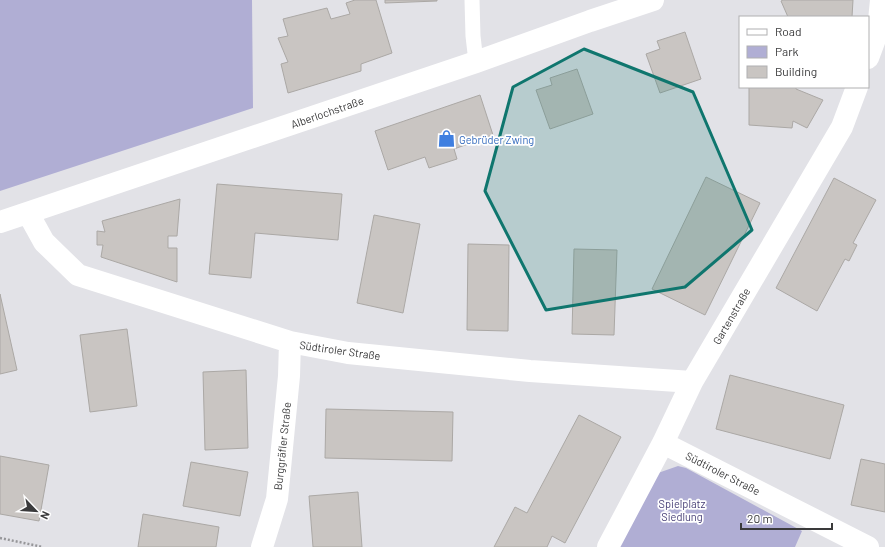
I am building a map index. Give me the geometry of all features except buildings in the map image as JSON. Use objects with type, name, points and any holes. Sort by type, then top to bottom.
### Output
[{"type":"street","name":"Alberlochstraße","points":[[0,222],[476,62],[653,0]]},
{"type":"street","points":[[869,56],[882,32],[881,0]]},
{"type":"street","name":"Gartenstraße","points":[[608,547],[663,443],[692,382],[842,127],[857,88]]},
{"type":"street","name":"Südtiroler Straße","points":[[28,213],[44,242],[78,275],[290,342],[348,353],[530,371],[692,382]]},
{"type":"street","name":"Burggräfler Straße","points":[[262,547],[277,498],[289,376],[290,342]]},
{"type":"street","name":"Südtiroler Straße","points":[[663,443],[868,547]]},
{"type":"lane","points":[[472,0],[476,62]]},
{"type":"path","points":[[0,538],[43,547]]},
{"type":"highlighted area","points":[[584,49],[693,92],[752,230],[685,287],[546,310],[485,191],[513,87]]},
{"type":"green space","points":[[0,0],[252,0],[253,108],[0,191]]},
{"type":"green space","name":"Spielplatz Siedlung","points":[[678,466],[686,468],[802,531],[795,547],[618,547],[658,473]]},
{"type":"place","name":"Gebrüder Zwing","points":[[446,139]]}]
